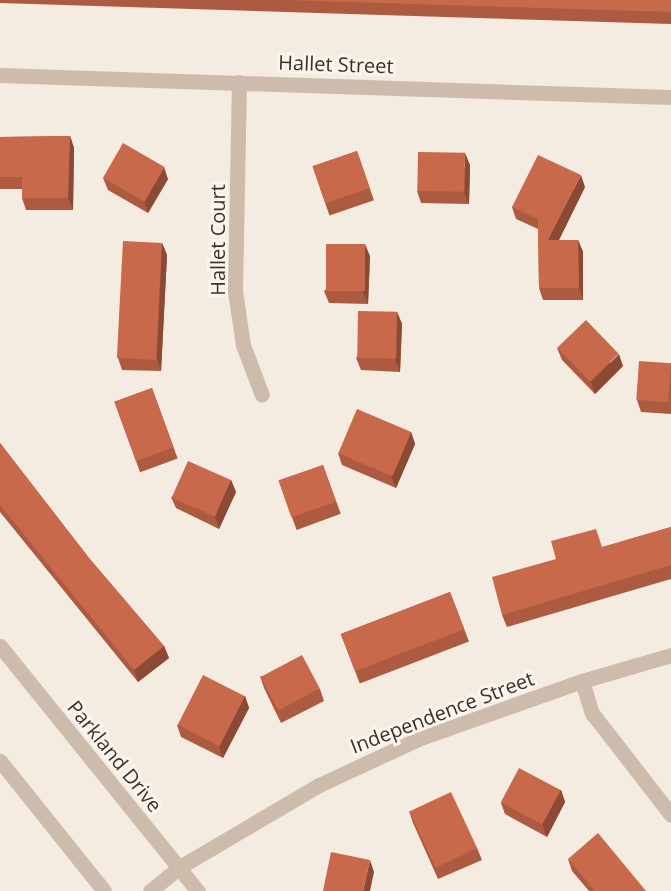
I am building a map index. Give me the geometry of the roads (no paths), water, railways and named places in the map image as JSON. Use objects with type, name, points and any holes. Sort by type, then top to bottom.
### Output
[{"type":"street","name":"Hallet Street","points":[[0,75],[671,98]]},
{"type":"street","name":"Hallet Court","points":[[239,82],[236,291],[243,345],[262,395]]},
{"type":"street","name":"Parkland Drive","points":[[0,646],[198,891]]},
{"type":"street","name":"Independence Street","points":[[150,891],[178,867],[319,784],[418,739],[582,681],[671,655]]},
{"type":"street","points":[[582,681],[592,713],[671,815]]},
{"type":"street","points":[[0,761],[104,891]]}]
